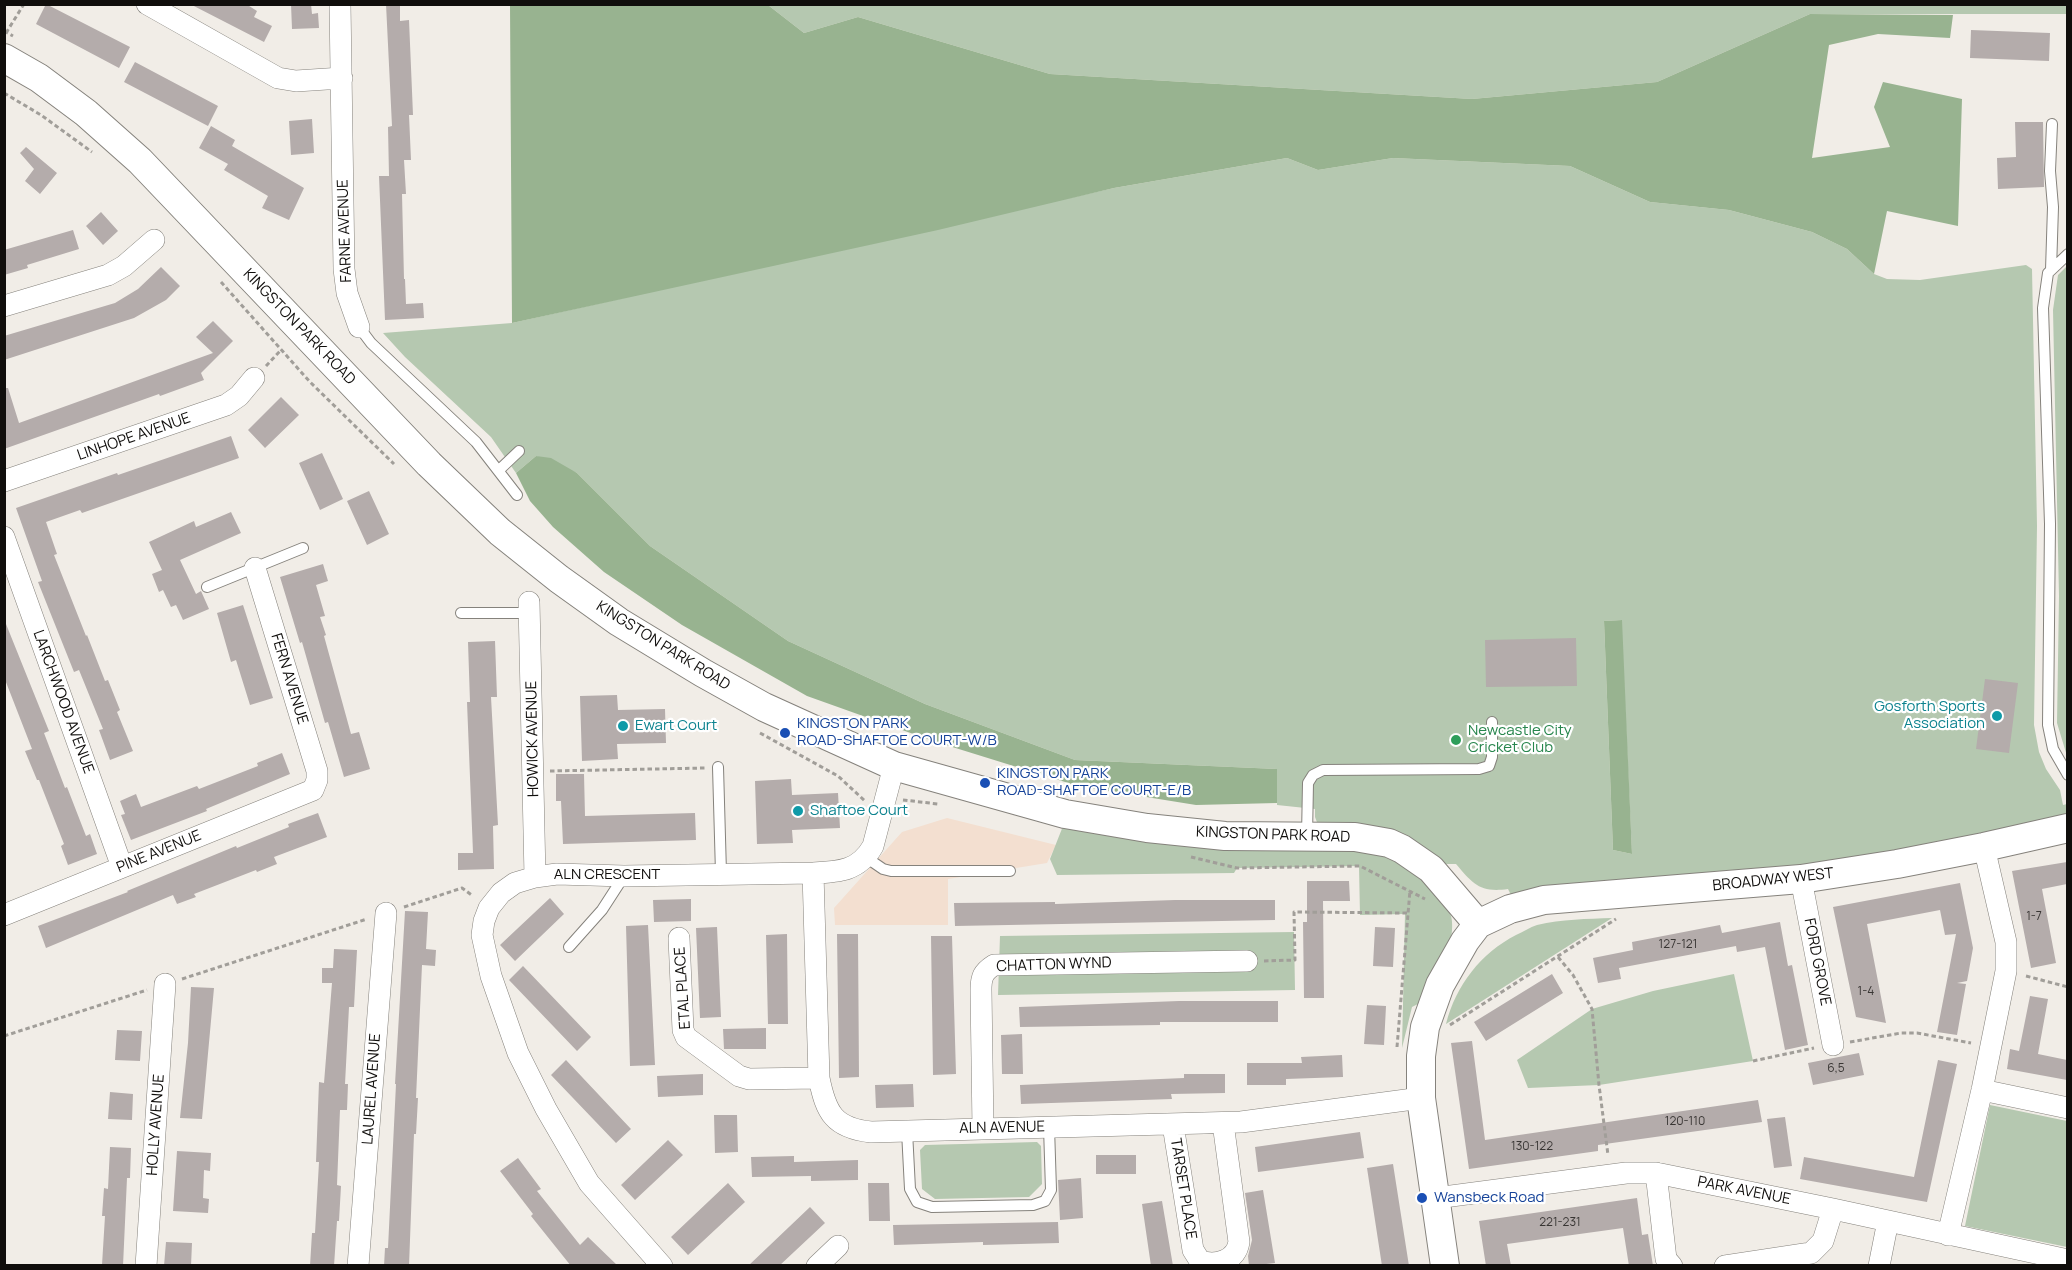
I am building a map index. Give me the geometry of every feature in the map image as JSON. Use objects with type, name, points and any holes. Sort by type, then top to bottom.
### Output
[{"type":"street","points":[[147,4],[278,78],[296,81],[342,78]]},
{"type":"street","name":"FARNE AVENUE","points":[[340,4],[344,268],[347,293],[358,327]]},
{"type":"street","name":"KINGSTON PARK ROAD","points":[[4,58],[39,78],[86,113],[140,161],[429,464],[500,532],[619,622],[703,674],[764,707],[894,766],[1065,813],[1135,826],[1225,836],[1375,839],[1402,849],[1431,868],[1478,924]]},
{"type":"street","points":[[4,306],[108,275],[124,266],[153,240]]},
{"type":"street","name":"LINHOPE AVENUE","points":[[4,481],[226,405],[239,396],[255,378]]},
{"type":"street","name":"LARCHWOOD AVENUE","points":[[4,537],[122,867]]},
{"type":"street","name":"FERN AVENUE","points":[[255,568],[317,771],[318,780],[313,790]]},
{"type":"street","name":"HOWICK AVENUE","points":[[529,607],[535,877]]},
{"type":"street","points":[[867,858],[873,846],[894,766]]},
{"type":"street","name":"PINE AVENUE","points":[[4,915],[313,790]]},
{"type":"street","name":"BROADWAY WEST","points":[[1478,924],[1510,909],[1544,900],[1801,879],[1897,864],[2067,828]]},
{"type":"street","points":[[1948,1235],[1982,1090],[2006,970],[2006,942],[1984,847]]},
{"type":"street","name":"ALN CRESCENT","points":[[489,908],[501,893],[515,883],[557,874],[624,876],[837,872],[853,867],[867,858]]},
{"type":"street","name":"ALN AVENUE","points":[[813,873],[819,1078],[827,1110],[845,1126],[871,1132],[1223,1123],[1257,1121],[1421,1098]]},
{"type":"street","name":"FORD GROVE","points":[[1801,879],[1833,1045]]},
{"type":"street","points":[[489,908],[482,935],[491,976],[518,1053],[546,1109],[589,1183],[659,1264]]},
{"type":"street","name":"LAUREL AVENUE","points":[[358,1266],[386,913]]},
{"type":"street","points":[[1445,1266],[1421,1098],[1410,1046],[1465,941],[1478,924]]},
{"type":"street","name":"ETAL PLACE","points":[[679,938],[683,1030],[686,1036],[740,1076],[749,1079],[819,1078]]},
{"type":"street","name":"CHATTON WYND","points":[[983,1129],[981,979],[986,970],[994,965],[1247,961]]},
{"type":"street","name":"HOLLY AVENUE","points":[[146,1266],[165,984]]},
{"type":"street","points":[[1982,1090],[2067,1108]]},
{"type":"street","name":"TARSET PLACE","points":[[1173,1125],[1193,1250],[1200,1261],[1208,1263],[1227,1260],[1234,1256],[1239,1242],[1223,1123]]},
{"type":"street","points":[[1656,1173],[1666,1259],[1672,1266]]},
{"type":"street","name":"PARK AVENUE","points":[[1436,1198],[1610,1175],[1656,1173],[2067,1260]]},
{"type":"street","points":[[1725,1266],[1811,1253],[1823,1240],[1833,1209]]},
{"type":"street","points":[[1878,1266],[1888,1221]]},
{"type":"street","points":[[817,1266],[838,1246]]},
{"type":"lane","points":[[2051,270],[2052,124]]},
{"type":"lane","points":[[2067,254],[2048,273],[2043,309],[2050,524],[2048,724],[2053,749],[2067,775]]},
{"type":"lane","name":"FARNE AVENUE","points":[[358,327],[371,343],[476,442],[517,495]]},
{"type":"lane","points":[[499,470],[519,452]]},
{"type":"lane","points":[[207,587],[303,548]]},
{"type":"lane","points":[[461,613],[529,607]]},
{"type":"lane","points":[[1307,836],[1308,783],[1313,775],[1323,770],[1489,766],[1492,757],[1492,722]]},
{"type":"lane","points":[[718,767],[721,873]]},
{"type":"lane","points":[[867,858],[891,872],[1010,871]]},
{"type":"lane","points":[[569,947],[602,910],[624,876]]},
{"type":"lane","points":[[907,1131],[910,1189],[917,1202],[932,1207],[1022,1205],[1040,1203],[1049,1196],[1049,1127]]},
{"type":"path","points":[[4,35],[24,4]]},
{"type":"path","points":[[533,771],[718,767]]},
{"type":"path","points":[[1369,869],[1430,902]]},
{"type":"path","points":[[4,1036],[462,888],[489,908]]},
{"type":"path","points":[[1410,890],[1408,913],[1410,1046]]},
{"type":"path","points":[[1247,961],[1296,960],[1294,912],[1408,913]]},
{"type":"path","points":[[1410,1046],[1558,957],[1617,918]]},
{"type":"path","points":[[1558,957],[1593,1010],[1610,1175]]},
{"type":"path","points":[[2006,970],[2067,987]]},
{"type":"path","points":[[1753,1061],[1901,1033],[1917,1033],[1990,1047]]},
{"type":"shaded area","points":[[947,818],[1056,845],[1047,863],[948,879],[948,925],[835,925],[834,908],[902,832]]},
{"type":"green space","points":[[2067,4],[2068,14],[1810,14],[1657,82],[1472,99],[1050,74],[858,17],[804,33],[768,5]]},
{"type":"green space","points":[[510,5],[768,5],[804,33],[858,17],[1050,74],[1472,99],[1657,82],[1810,14],[1953,15],[1950,38],[1878,34],[1829,45],[1812,158],[1890,147],[1874,107],[1883,82],[1962,99],[1958,226],[1887,211],[1874,274],[1847,249],[1812,232],[1729,210],[1650,202],[1570,166],[1393,158],[1318,170],[1287,158],[1114,188],[938,230],[512,323]]},
{"type":"green space","points":[[1287,158],[1318,170],[1393,158],[1570,166],[1650,202],[1729,210],[1812,232],[1847,249],[1874,274],[1887,279],[1920,280],[2026,265],[2032,269],[2037,526],[2034,725],[2039,752],[2046,769],[2060,790],[2063,805],[2067,804],[2067,818],[1844,863],[1512,897],[1508,889],[1490,890],[1478,885],[1467,877],[1456,864],[1442,864],[1318,825],[1315,809],[1277,805],[1277,769],[1075,760],[925,704],[788,641],[650,546],[577,473],[536,456],[516,473],[491,437],[405,357],[383,333],[512,323],[1114,188]],"holes":[[[1621,620],[1632,854],[1613,850],[1604,621]]]},
{"type":"green space","points":[[2067,266],[2067,756],[2057,723],[2059,596],[2053,310],[2058,275]]},
{"type":"green space","points":[[536,456],[551,458],[577,473],[650,546],[788,641],[925,704],[1075,760],[1277,769],[1277,803],[1196,805],[1078,786],[933,741],[807,696],[682,625],[604,572],[553,527],[530,501],[516,473]]},
{"type":"green space","points":[[1622,620],[1632,854],[1613,850],[1604,621]]},
{"type":"green space","points":[[1065,821],[1376,852],[1420,876],[1446,905],[1451,916],[1451,940],[1420,1003],[1412,1007],[1402,1048],[1405,914],[1360,915],[1359,866],[1237,868],[1234,873],[1057,875],[1050,859]]},
{"type":"green space","points":[[1612,918],[1446,1024],[1463,983],[1481,961],[1503,942],[1537,925],[1565,920]]},
{"type":"green space","points":[[1294,932],[1295,990],[998,995],[1000,936]]},
{"type":"green space","points":[[1734,974],[1753,1061],[1599,1085],[1528,1088],[1517,1060],[1592,1009],[1653,991]]},
{"type":"green space","points":[[1990,1105],[2067,1121],[2067,1247],[1965,1226]]},
{"type":"green space","points":[[1037,1142],[1041,1146],[1042,1184],[1029,1197],[935,1199],[922,1189],[920,1150],[925,1145]]},
{"type":"building","points":[[46,4],[130,47],[119,68],[36,24]]},
{"type":"building","points":[[190,4],[246,4],[257,11],[254,17],[272,26],[264,42]]},
{"type":"building","points":[[291,4],[311,4],[312,14],[318,13],[319,28],[292,29]]},
{"type":"building","points":[[386,4],[400,4],[400,21],[409,20],[413,115],[409,115],[411,160],[404,160],[406,194],[402,194],[404,279],[406,304],[423,303],[424,318],[385,320],[379,176],[389,176],[388,127],[392,126]]},
{"type":"building","points":[[1971,30],[2050,33],[2049,61],[1970,58]]},
{"type":"building","points":[[135,62],[218,106],[208,126],[124,82]]},
{"type":"building","points":[[312,119],[314,153],[291,155],[289,121]]},
{"type":"building","points":[[2015,122],[2043,122],[2044,187],[1998,189],[1997,158],[2016,157]]},
{"type":"building","points":[[211,126],[235,140],[232,146],[304,188],[289,220],[262,208],[268,196],[224,170],[228,164],[199,148]]},
{"type":"building","points":[[26,147],[57,173],[40,194],[25,181],[34,169],[20,153]]},
{"type":"building","points":[[101,212],[118,231],[103,245],[86,226]]},
{"type":"building","points":[[73,230],[79,249],[27,265],[28,268],[4,275],[4,250]]},
{"type":"building","points":[[161,267],[180,286],[166,300],[134,318],[4,360],[4,336],[115,303],[138,289]]},
{"type":"building","points":[[213,321],[233,341],[201,373],[204,380],[4,449],[4,388],[8,388],[19,423],[213,353],[196,337]]},
{"type":"building","points":[[281,397],[299,415],[265,448],[248,430]]},
{"type":"building","points":[[231,436],[239,458],[82,513],[80,510],[46,522],[57,554],[54,555],[105,681],[108,680],[120,710],[117,712],[133,751],[110,760],[99,730],[103,729],[79,670],[74,672],[38,582],[42,581],[16,508]]},
{"type":"building","points":[[322,453],[343,499],[320,510],[299,463]]},
{"type":"building","points":[[369,491],[389,534],[367,545],[347,501]]},
{"type":"building","points":[[231,512],[241,533],[180,560],[196,594],[201,591],[209,609],[183,620],[176,605],[171,607],[163,590],[159,592],[152,574],[162,570],[149,542],[194,521],[196,527]]},
{"type":"building","points":[[323,564],[328,581],[316,585],[325,616],[320,617],[326,635],[324,636],[351,734],[359,732],[370,769],[344,777],[280,577]]},
{"type":"building","points":[[243,605],[273,698],[250,705],[236,660],[231,662],[217,613]]},
{"type":"building","points":[[4,619],[49,731],[44,733],[65,788],[67,787],[86,836],[90,834],[97,854],[68,865],[61,846],[64,844],[25,751],[32,749],[4,677]]},
{"type":"building","points":[[1576,638],[1577,686],[1486,687],[1485,640]]},
{"type":"building","points":[[495,641],[497,697],[491,697],[498,825],[493,826],[494,869],[458,870],[458,853],[473,853],[467,702],[470,702],[468,642]]},
{"type":"building","name":"Gosforth Sports Association","points":[[1985,679],[2018,683],[2009,753],[1976,749]]},
{"type":"building","name":"Ewart Court","points":[[617,695],[618,710],[665,709],[666,743],[617,744],[618,759],[582,761],[580,696]]},
{"type":"building","points":[[282,753],[290,774],[206,809],[207,811],[131,840],[121,815],[125,814],[120,801],[136,794],[141,807],[197,786],[199,789],[258,766],[257,763]]},
{"type":"building","points":[[556,774],[584,774],[585,816],[695,813],[696,840],[563,844],[561,801],[556,801]]},
{"type":"building","name":"Shaftoe Court","points":[[791,779],[792,795],[838,793],[840,828],[792,830],[793,843],[757,844],[755,781]]},
{"type":"building","points":[[318,813],[327,837],[274,857],[277,864],[194,894],[196,897],[177,904],[173,895],[46,948],[38,926],[128,892]]},
{"type":"building","points":[[2067,862],[2067,884],[2042,889],[2056,963],[2031,968],[2012,871]]},
{"type":"building","points":[[1307,881],[1349,881],[1350,901],[1323,901],[1324,998],[1304,998],[1303,922],[1307,922]]},
{"type":"building","points":[[1960,883],[1973,948],[1967,981],[1957,983],[1966,984],[1957,1035],[1937,1032],[1956,934],[1945,935],[1940,910],[1867,924],[1886,1023],[1856,1017],[1833,907]]},
{"type":"building","points":[[550,898],[564,914],[515,961],[500,945]]},
{"type":"building","points":[[691,899],[691,921],[654,922],[653,900]]},
{"type":"building","points":[[1175,900],[1275,900],[1275,920],[955,926],[954,903],[1055,902],[1055,904]]},
{"type":"building","points":[[405,911],[428,912],[426,949],[436,950],[435,966],[422,965],[409,1266],[384,1266],[385,1248],[388,1248]]},
{"type":"building","points":[[1780,922],[1788,966],[1792,965],[1808,1045],[1785,1050],[1765,947],[1737,952],[1736,946],[1619,968],[1621,979],[1598,983],[1593,958],[1633,950],[1632,942],[1720,925],[1722,933]]},
{"type":"building","points":[[648,925],[655,1065],[630,1066],[626,926]]},
{"type":"building","points":[[717,927],[721,1017],[700,1018],[696,928]]},
{"type":"building","points":[[1375,927],[1395,928],[1393,967],[1373,966]]},
{"type":"building","points":[[787,934],[788,1024],[768,1024],[766,935]]},
{"type":"building","points":[[837,934],[858,934],[859,1077],[839,1078]]},
{"type":"building","points":[[931,936],[952,936],[956,1074],[933,1075]]},
{"type":"building","points":[[334,949],[357,950],[354,1007],[349,1007],[345,1084],[348,1084],[347,1110],[340,1110],[337,1185],[341,1186],[339,1221],[337,1221],[334,1266],[310,1266],[312,1233],[315,1233],[319,1162],[316,1162],[319,1082],[324,1083],[332,983],[322,983],[322,968],[333,968]]},
{"type":"building","points":[[523,966],[591,1037],[577,1051],[509,980]]},
{"type":"building","points":[[1552,974],[1563,993],[1486,1041],[1474,1022]]},
{"type":"building","points":[[191,987],[214,988],[202,1119],[180,1118]]},
{"type":"building","points":[[2030,996],[2048,999],[2038,1054],[2067,1060],[2067,1080],[2007,1069],[2010,1049],[2019,1051]]},
{"type":"building","points":[[1179,1001],[1278,1001],[1278,1022],[1160,1022],[1160,1025],[1020,1027],[1019,1007]]},
{"type":"building","points":[[1367,1005],[1386,1006],[1384,1045],[1364,1044]]},
{"type":"building","points":[[766,1028],[766,1049],[724,1049],[723,1029]]},
{"type":"building","points":[[117,1030],[142,1031],[140,1061],[115,1060]]},
{"type":"building","points":[[1022,1034],[1023,1074],[1002,1074],[1001,1035]]},
{"type":"building","points":[[1472,1041],[1485,1140],[1758,1100],[1762,1122],[1598,1145],[1598,1151],[1469,1169],[1451,1043]]},
{"type":"building","points":[[1859,1053],[1864,1075],[1813,1085],[1808,1063]]},
{"type":"building","points":[[1342,1055],[1343,1077],[1286,1079],[1286,1085],[1247,1085],[1247,1063],[1302,1063],[1301,1057]]},
{"type":"building","points":[[566,1060],[631,1129],[616,1143],[551,1075]]},
{"type":"building","points":[[1938,1060],[1957,1064],[1927,1202],[1800,1179],[1804,1157],[1914,1177]]},
{"type":"building","points":[[703,1074],[703,1095],[658,1097],[657,1076]]},
{"type":"building","points":[[1184,1074],[1225,1074],[1225,1093],[1171,1094],[1172,1099],[1021,1104],[1020,1085],[1184,1078]]},
{"type":"building","points":[[913,1084],[914,1107],[876,1108],[875,1085]]},
{"type":"building","points":[[110,1092],[133,1094],[132,1120],[108,1119]]},
{"type":"building","points":[[714,1115],[737,1115],[738,1152],[715,1153]]},
{"type":"building","points":[[1785,1117],[1792,1166],[1774,1168],[1767,1119]]},
{"type":"building","points":[[1360,1132],[1364,1158],[1258,1172],[1255,1147]]},
{"type":"building","points":[[668,1140],[683,1155],[635,1200],[621,1185]]},
{"type":"building","points":[[110,1147],[131,1148],[130,1178],[127,1178],[123,1266],[102,1265],[105,1216],[102,1216],[104,1188],[108,1189]]},
{"type":"building","points":[[177,1151],[211,1153],[210,1171],[204,1170],[203,1198],[209,1199],[208,1213],[173,1211]]},
{"type":"building","points":[[1096,1155],[1136,1155],[1136,1174],[1096,1174]]},
{"type":"building","points":[[794,1156],[794,1162],[858,1160],[858,1180],[811,1181],[811,1176],[752,1177],[751,1157]]},
{"type":"building","points":[[518,1158],[541,1189],[537,1191],[580,1245],[588,1237],[618,1266],[571,1266],[531,1216],[533,1214],[500,1171]]},
{"type":"building","points":[[1393,1164],[1409,1266],[1382,1266],[1367,1168]]},
{"type":"building","points":[[1081,1178],[1083,1218],[1060,1220],[1058,1180]]},
{"type":"building","points":[[728,1183],[745,1202],[688,1255],[671,1237]]},
{"type":"building","points":[[868,1183],[889,1183],[890,1221],[869,1221]]},
{"type":"building","points":[[1263,1190],[1275,1263],[1249,1266],[1248,1256],[1252,1240],[1245,1193]]},
{"type":"building","points":[[1637,1198],[1642,1235],[1648,1234],[1653,1266],[1629,1266],[1623,1228],[1507,1244],[1511,1266],[1486,1266],[1479,1221]]},
{"type":"building","points":[[1162,1201],[1173,1266],[1151,1266],[1142,1204]]},
{"type":"building","points":[[810,1207],[825,1223],[779,1266],[748,1266]]},
{"type":"building","points":[[1058,1222],[1059,1243],[983,1245],[983,1242],[894,1245],[893,1225]]},
{"type":"building","points":[[166,1242],[192,1243],[191,1266],[164,1266]]},
{"type":"place","name":"Gosforth Sports Association","points":[[1997,716]]},
{"type":"place","name":"Ewart Court","points":[[623,726]]},
{"type":"place","name":"KINGSTON PARK ROAD-SHAFTOE COURT-W/B","points":[[785,733]]},
{"type":"place","name":"Newcastle City Cricket Club","points":[[1456,740]]},
{"type":"place","name":"KINGSTON PARK ROAD-SHAFTOE COURT-E/B","points":[[985,783]]},
{"type":"place","name":"Shaftoe Court","points":[[798,811]]},
{"type":"place","name":"Wansbeck Road","points":[[1422,1198]]}]
